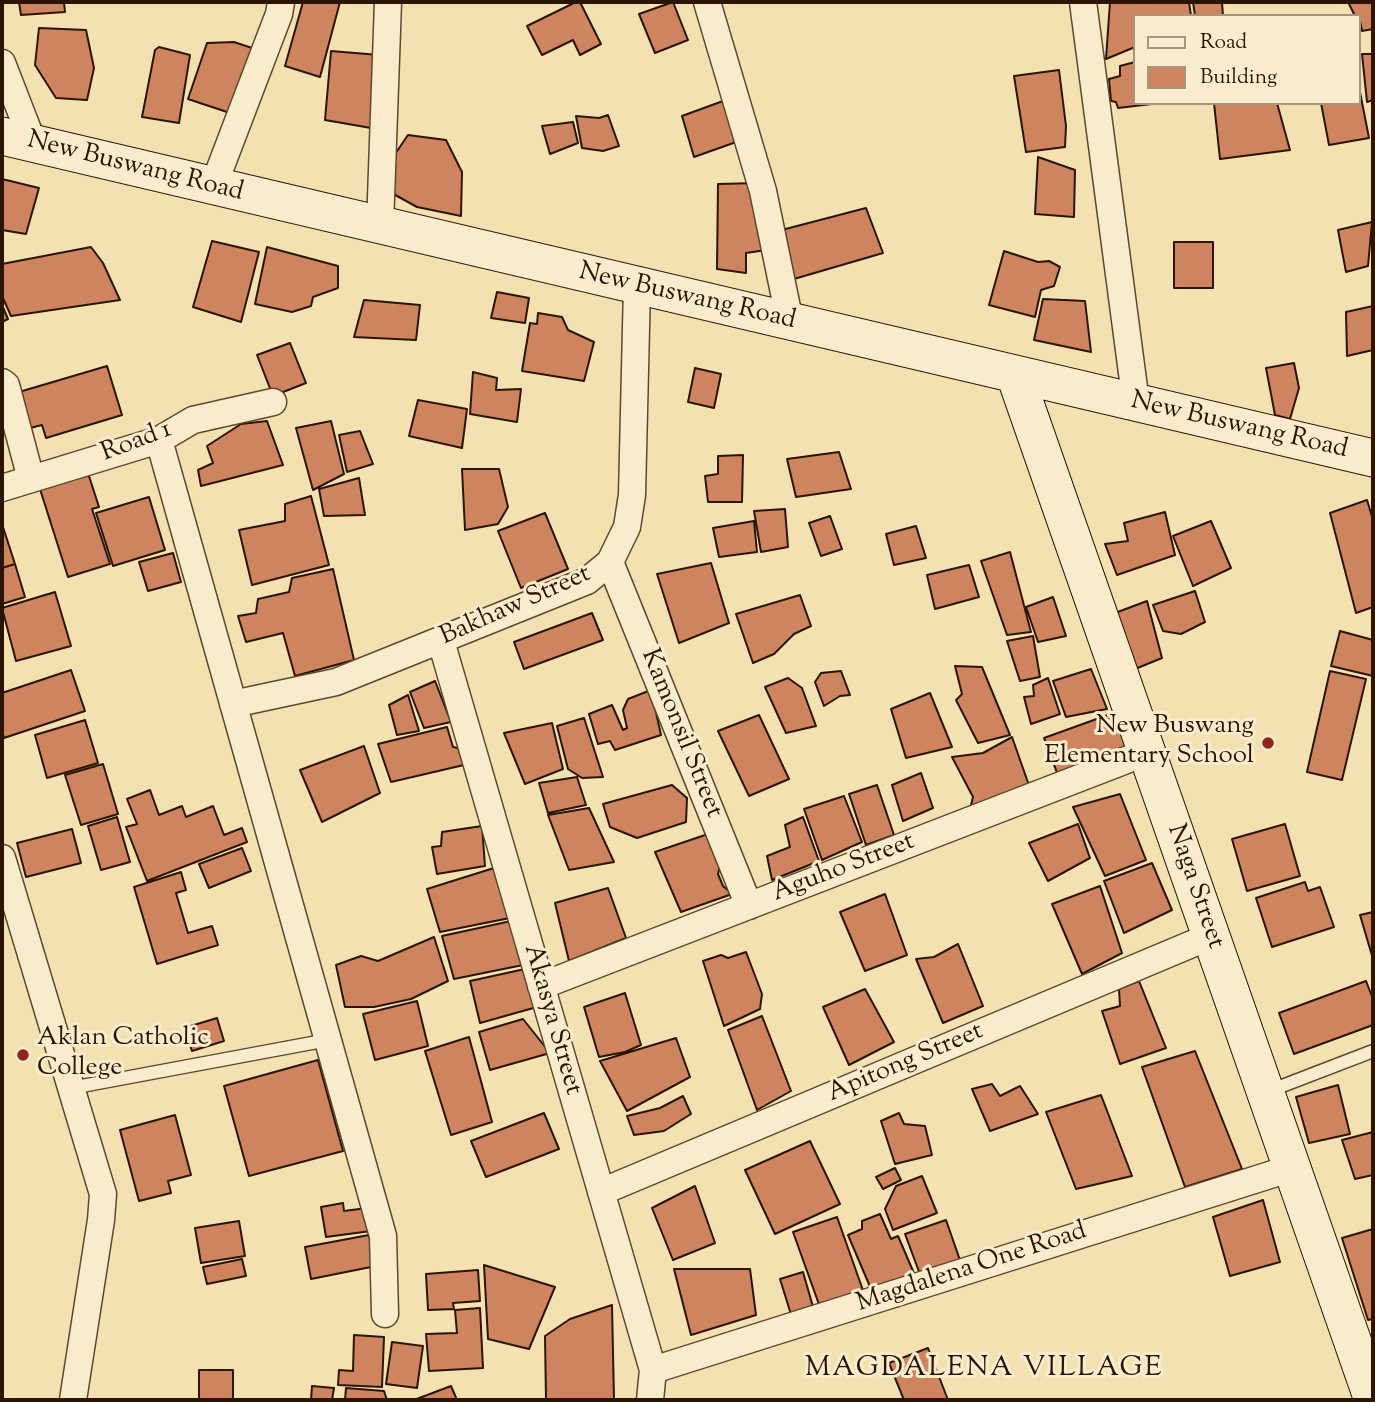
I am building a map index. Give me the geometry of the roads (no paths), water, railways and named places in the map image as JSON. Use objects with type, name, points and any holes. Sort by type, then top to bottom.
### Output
[{"type":"street","points":[[213,187],[279,14],[281,2]]},
{"type":"street","points":[[380,226],[388,2]]},
{"type":"street","points":[[707,2],[764,191],[790,322]]},
{"type":"street","points":[[1083,2],[1136,403]]},
{"type":"street","points":[[2,63],[17,139]]},
{"type":"street","name":"New Buswang Road","points":[[17,139],[1373,458]]},
{"type":"street","name":"Bakhaw Street","points":[[233,704],[335,682],[587,581],[610,562],[627,527],[632,495],[637,286]]},
{"type":"street","name":"Naga Street","points":[[1015,374],[1266,1092],[1369,1399]]},
{"type":"street","points":[[2,382],[6,385],[31,479]]},
{"type":"street","name":"Road 1","points":[[2,488],[159,440],[193,420],[273,402]]},
{"type":"street","points":[[159,440],[383,1236],[385,1314]]},
{"type":"street","name":"Kamonsil Street","points":[[610,562],[749,906]]},
{"type":"street","name":"Akasya Street","points":[[441,641],[653,1370],[650,1400]]},
{"type":"street","name":"Aguho Street","points":[[541,986],[1147,752]]},
{"type":"street","points":[[2,859],[103,1194],[102,1220],[73,1400]]},
{"type":"street","name":"Apitong Street","points":[[601,1192],[1211,936]]},
{"type":"street","name":"Magdalena One Road","points":[[653,1370],[1292,1168]]},
{"type":"lane","points":[[71,1088],[328,1040]]},
{"type":"lane","points":[[1266,1092],[1373,1051]]},
{"type":"place","name":"New Buswang Elementary School","points":[[1268,743]]},
{"type":"place","name":"Aklan Catholic College","points":[[23,1055]]},
{"type":"district","name":"MAGDALENA VILLAGE","points":[[984,1370]]}]
